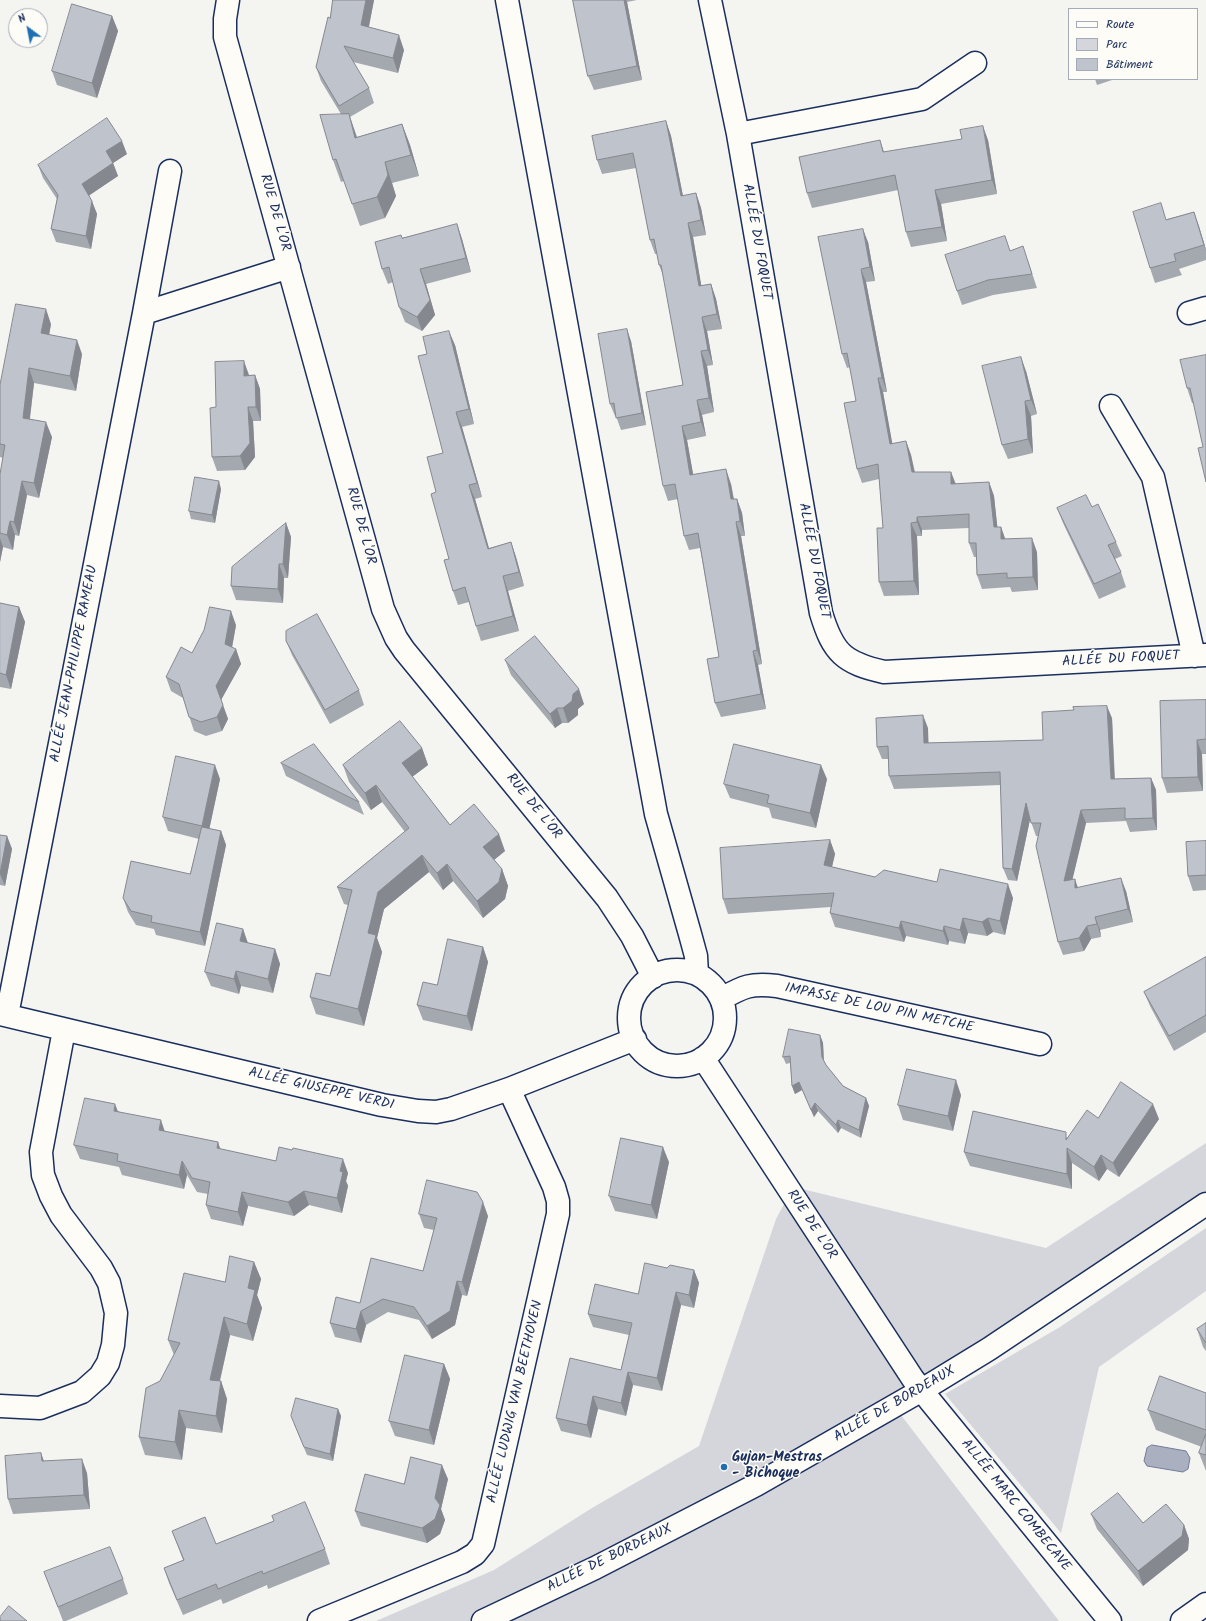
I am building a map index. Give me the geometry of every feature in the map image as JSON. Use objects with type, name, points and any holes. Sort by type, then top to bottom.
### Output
[{"type":"street","name":"RUE DE L'OR","points":[[228,0],[225,19],[225,37],[382,609],[396,638],[607,898],[638,947],[653,977]]},
{"type":"street","points":[[507,0],[656,814],[692,941],[697,974]]},
{"type":"street","name":"ALLÉE DU FOQUET","points":[[710,0],[738,134],[821,613],[826,632],[835,648],[847,660],[861,667],[884,672],[1200,656],[1153,477],[1111,406]]},
{"type":"street","points":[[738,134],[922,99],[975,63]]},
{"type":"street","name":"ALLÉE JEAN-PHILIPPE RAMEAU","points":[[3,1014],[144,313],[170,171]]},
{"type":"street","points":[[144,313],[289,267]]},
{"type":"street","points":[[673,970],[686,970],[697,974],[713,986],[721,999],[725,1020],[723,1033],[716,1045],[703,1058],[684,1065],[672,1065],[660,1062],[649,1056],[635,1040],[630,1024],[630,1011],[634,998],[641,987],[653,977],[673,970]]},
{"type":"street","name":"IMPASSE DE LOU PIN METCHE","points":[[721,999],[740,989],[752,985],[777,986],[1040,1044]]},
{"type":"street","name":"ALLÉE GIUSEPPE VERDI","points":[[3,1014],[374,1104],[418,1111],[436,1112],[451,1109],[509,1089],[635,1040]]},
{"type":"street","points":[[0,1406],[40,1408],[82,1392],[100,1376],[108,1363],[113,1345],[116,1313],[109,1283],[101,1268],[60,1215],[43,1175],[41,1152],[64,1030]]},
{"type":"street","name":"RUE DE L'OR","points":[[703,1058],[877,1325],[922,1390]]},
{"type":"street","name":"ALLÉE LUDWIG VAN BEETHOVEN","points":[[319,1621],[462,1562],[475,1554],[483,1544],[558,1214],[558,1201],[554,1187],[509,1089]]},
{"type":"street","name":"ALLÉE DE BORDEAUX","points":[[483,1621],[595,1568],[756,1485],[922,1390],[989,1349],[1206,1204]]},
{"type":"street","name":"ALLÉE MARC COMBECAVE","points":[[922,1390],[1110,1621]]},
{"type":"street","points":[[1182,1621],[1206,1604]]},
{"type":"green space","points":[[1206,1143],[1206,1204],[894,1406],[1059,1621],[376,1621],[494,1570],[592,1508],[699,1446],[776,1219],[790,1193],[802,1189],[1046,1248]]},
{"type":"green space","points":[[1206,1228],[1206,1291],[1099,1367],[1061,1533],[945,1394],[1060,1327]]},
{"type":"water","points":[[1152,1445],[1186,1451],[1190,1458],[1188,1469],[1183,1472],[1147,1466],[1144,1461],[1147,1448]]},
{"type":"building","points":[[333,0],[366,0],[361,25],[399,35],[393,58],[344,46],[369,88],[339,106],[316,67],[328,17],[330,18]]},
{"type":"building","points":[[573,0],[624,0],[637,66],[588,76]]},
{"type":"building","points":[[72,4],[112,16],[92,83],[52,71]]},
{"type":"building","points":[[349,114],[355,138],[402,124],[411,155],[385,162],[388,175],[377,197],[352,204],[336,159],[333,160],[320,115]]},
{"type":"building","points":[[107,118],[122,141],[106,151],[113,163],[82,184],[92,201],[86,236],[51,229],[58,195],[38,165]]},
{"type":"building","points":[[666,121],[681,196],[696,193],[701,220],[688,223],[699,286],[711,284],[717,314],[702,317],[708,350],[701,351],[709,398],[697,400],[701,422],[682,426],[690,475],[726,469],[731,499],[737,499],[740,521],[736,522],[757,650],[753,651],[761,694],[715,703],[707,659],[719,657],[698,533],[684,536],[675,484],[663,486],[646,392],[683,385],[661,265],[659,265],[654,239],[650,240],[633,153],[597,160],[592,136]]},
{"type":"building","points":[[983,126],[992,180],[935,190],[942,227],[906,232],[895,175],[807,193],[799,157],[880,140],[883,152],[962,139],[960,130]]},
{"type":"building","points":[[1161,203],[1166,220],[1194,212],[1204,245],[1174,254],[1176,261],[1150,268],[1133,212]]},
{"type":"building","points":[[457,224],[466,258],[420,269],[430,300],[417,317],[399,307],[389,267],[382,269],[375,242],[401,235],[402,238]]},
{"type":"building","points":[[863,229],[870,267],[861,269],[882,378],[878,378],[890,444],[906,441],[912,472],[951,472],[951,484],[989,482],[994,527],[1001,527],[1001,539],[1032,538],[1033,577],[1007,578],[1007,573],[977,575],[976,543],[969,543],[969,514],[917,517],[917,522],[911,523],[914,581],[879,582],[877,528],[883,528],[878,464],[857,469],[844,403],[856,401],[847,353],[842,354],[818,237]]},
{"type":"building","points":[[1005,236],[1010,251],[1023,246],[1032,274],[988,280],[957,291],[945,255]]},
{"type":"building","points":[[16,304],[46,309],[41,333],[77,340],[70,376],[29,368],[23,418],[46,422],[34,483],[22,481],[14,522],[10,521],[7,535],[0,533],[0,474],[5,445],[0,444],[0,385]]},
{"type":"building","points":[[627,329],[642,413],[616,418],[614,403],[610,404],[598,334]]},
{"type":"building","points":[[449,331],[469,409],[456,412],[477,483],[469,485],[488,549],[511,542],[519,572],[503,576],[513,616],[476,626],[465,587],[453,591],[444,560],[449,559],[431,494],[436,492],[427,457],[443,453],[418,356],[427,354],[423,337]]},
{"type":"building","points":[[1206,355],[1206,482],[1198,448],[1203,447],[1190,388],[1187,388],[1180,360]]},
{"type":"building","points":[[1021,357],[1031,400],[1025,401],[1028,439],[1002,445],[982,366]]},
{"type":"building","points":[[244,361],[244,376],[255,375],[256,407],[248,407],[250,443],[240,456],[212,457],[210,408],[216,407],[215,362]]},
{"type":"building","points":[[195,477],[219,481],[212,515],[189,511]]},
{"type":"building","points":[[1086,495],[1092,507],[1098,504],[1116,542],[1108,545],[1121,572],[1094,584],[1057,508]]},
{"type":"building","points":[[286,523],[283,564],[279,564],[278,589],[231,586],[232,567]]},
{"type":"building","points":[[0,603],[19,607],[6,675],[0,673]]},
{"type":"building","points":[[210,607],[231,611],[225,644],[236,649],[216,686],[223,705],[217,717],[201,722],[189,717],[179,684],[166,677],[181,647],[192,653],[204,630]]},
{"type":"building","points":[[317,614],[359,690],[325,710],[286,641],[286,631]]},
{"type":"building","points":[[535,636],[579,689],[573,694],[572,701],[563,708],[557,708],[550,714],[505,660]]},
{"type":"building","points":[[1206,700],[1206,739],[1197,740],[1198,777],[1162,778],[1160,701]]},
{"type":"building","points":[[1107,706],[1111,779],[1151,778],[1153,818],[1125,819],[1125,808],[1081,810],[1064,881],[1075,879],[1075,888],[1121,878],[1128,909],[1095,917],[1097,924],[1087,926],[1079,938],[1058,942],[1036,846],[1041,823],[1031,823],[1026,803],[1012,869],[1003,868],[1000,772],[889,776],[888,746],[877,747],[876,718],[923,715],[924,743],[1043,740],[1042,712],[1074,710],[1073,707]]},
{"type":"building","points":[[400,721],[422,748],[402,763],[450,825],[474,804],[499,834],[483,847],[502,869],[499,882],[477,901],[447,864],[437,873],[422,855],[378,892],[368,933],[376,935],[358,1009],[310,997],[316,973],[330,976],[352,890],[337,887],[409,828],[376,785],[365,793],[343,765]]},
{"type":"building","points":[[314,744],[359,802],[281,763]]},
{"type":"building","points":[[734,744],[821,765],[810,813],[767,803],[769,795],[724,784]]},
{"type":"building","points":[[176,756],[215,765],[202,826],[163,817]]},
{"type":"building","points":[[202,827],[221,831],[200,932],[151,922],[152,916],[131,911],[123,898],[131,861],[190,874]]},
{"type":"building","points":[[0,835],[7,836],[0,874]]},
{"type":"building","points":[[830,840],[824,865],[875,877],[884,870],[937,882],[940,869],[1008,884],[1000,921],[988,918],[982,922],[963,918],[960,930],[944,926],[943,931],[901,921],[899,928],[830,913],[834,893],[723,899],[720,848]]},
{"type":"building","points":[[1206,841],[1206,875],[1188,876],[1186,842]]},
{"type":"building","points":[[217,923],[243,929],[240,941],[275,949],[268,979],[236,971],[234,979],[205,972]]},
{"type":"building","points":[[448,939],[483,947],[467,1016],[417,1005],[423,982],[437,985]]},
{"type":"building","points":[[1206,957],[1206,1015],[1169,1036],[1144,992]]},
{"type":"building","points":[[789,1029],[820,1035],[822,1057],[826,1065],[843,1086],[866,1098],[859,1130],[838,1120],[836,1125],[815,1103],[811,1110],[799,1082],[792,1086],[790,1056],[783,1057]]},
{"type":"building","points":[[907,1069],[956,1080],[948,1116],[898,1105]]},
{"type":"building","points":[[1121,1082],[1153,1104],[1113,1163],[1101,1155],[1094,1167],[1067,1148],[1067,1174],[964,1152],[973,1111],[1066,1132],[1066,1140],[1087,1110],[1098,1118]]},
{"type":"building","points":[[85,1098],[115,1104],[114,1111],[161,1120],[159,1130],[218,1142],[217,1148],[276,1161],[279,1147],[292,1150],[293,1148],[343,1159],[340,1171],[343,1172],[337,1198],[304,1191],[288,1202],[242,1192],[238,1212],[206,1205],[210,1182],[192,1178],[182,1161],[179,1175],[117,1161],[118,1154],[74,1145]]},
{"type":"building","points":[[621,1138],[663,1147],[651,1205],[609,1196]]},
{"type":"building","points":[[427,1180],[477,1192],[483,1202],[462,1282],[457,1281],[450,1311],[427,1326],[414,1307],[383,1299],[361,1311],[356,1329],[330,1323],[336,1297],[360,1303],[371,1258],[423,1271],[437,1218],[419,1214]]},
{"type":"building","points":[[230,1256],[254,1262],[248,1288],[255,1290],[247,1324],[224,1317],[210,1380],[221,1381],[216,1416],[179,1410],[175,1442],[139,1437],[146,1388],[160,1381],[180,1343],[168,1340],[184,1273],[225,1282]]},
{"type":"building","points":[[645,1263],[667,1268],[670,1265],[694,1270],[689,1295],[676,1292],[657,1378],[628,1372],[621,1403],[593,1396],[587,1425],[556,1418],[570,1358],[621,1370],[632,1323],[588,1314],[595,1284],[638,1294]]},
{"type":"building","points":[[1206,1323],[1206,1343],[1197,1329]]},
{"type":"building","points":[[405,1355],[444,1364],[429,1430],[389,1421]]},
{"type":"building","points":[[1160,1376],[1206,1393],[1206,1430],[1148,1410]]},
{"type":"building","points":[[296,1398],[338,1409],[330,1454],[304,1447],[291,1416]]},
{"type":"building","points":[[1206,1434],[1206,1455],[1199,1453]]},
{"type":"building","points":[[41,1453],[42,1461],[82,1459],[84,1495],[8,1499],[5,1456]]},
{"type":"building","points":[[411,1457],[442,1465],[435,1498],[440,1505],[435,1519],[422,1528],[355,1511],[365,1474],[404,1484]]},
{"type":"building","points":[[1118,1493],[1143,1523],[1166,1504],[1184,1525],[1182,1536],[1138,1571],[1091,1514]]},
{"type":"building","points":[[305,1502],[325,1549],[263,1574],[262,1571],[218,1589],[216,1584],[177,1600],[164,1568],[184,1560],[172,1531],[205,1517],[216,1544],[274,1521],[272,1516]]},
{"type":"building","points":[[110,1547],[123,1579],[58,1607],[44,1572]]},
{"type":"building","points":[[9,1606],[27,1621],[0,1621],[0,1617]]},
{"type":"place","name":"Gujan-Mestras - Bichoque","points":[[724,1467]]}]
